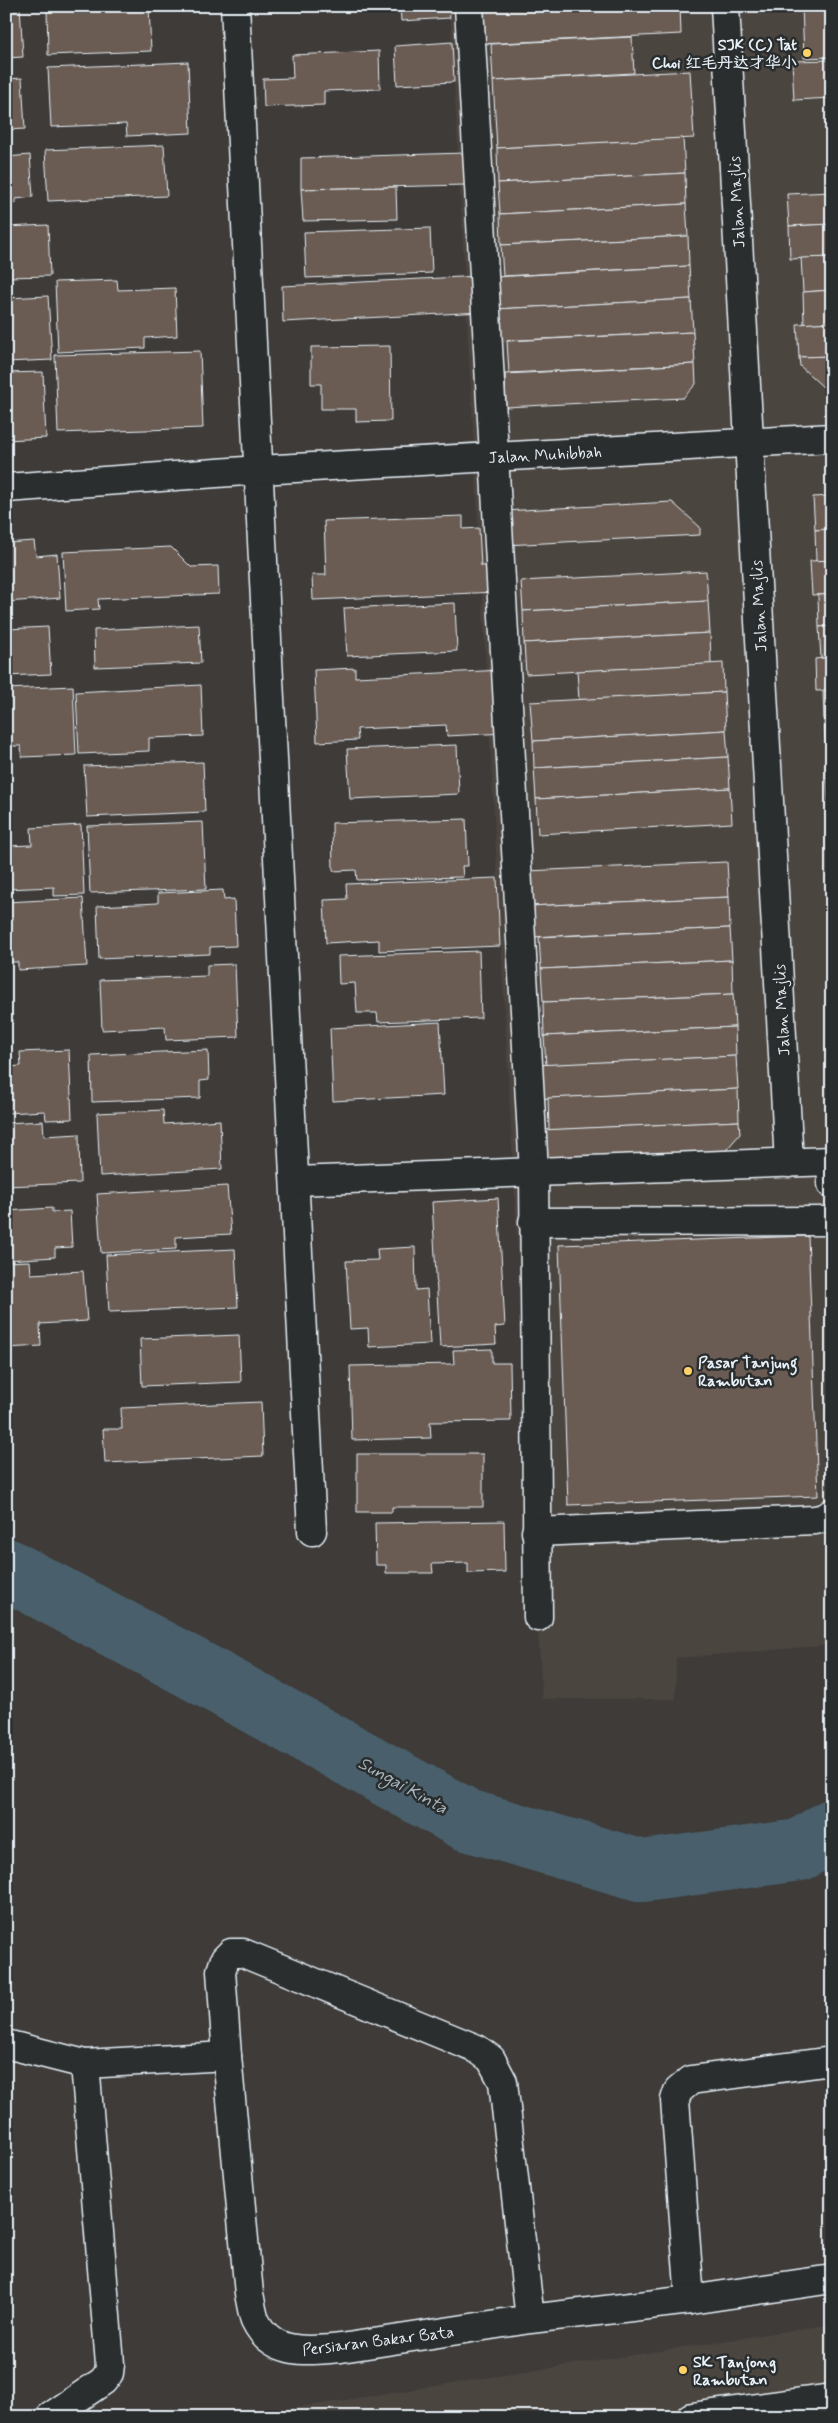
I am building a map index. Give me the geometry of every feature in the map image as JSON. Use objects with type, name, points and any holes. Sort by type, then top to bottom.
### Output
[{"type":"street","points":[[235,6],[312,1531]]},
{"type":"street","points":[[469,6],[492,457],[534,1172],[532,1222],[538,1617]]},
{"type":"street","name":"Jalan Majlis","points":[[725,6],[789,1163]]},
{"type":"street","name":"Jalan Muhibbah","points":[[6,488],[258,470],[832,438]]},
{"type":"street","points":[[294,1181],[789,1163],[831,1169]]},
{"type":"street","points":[[532,1222],[832,1221]]},
{"type":"street","points":[[536,1532],[815,1520],[825,1518],[832,1513]]},
{"type":"street","name":"Persiaran Bakar Bata","points":[[530,2318],[503,2082],[491,2059],[477,2050],[243,1953],[231,1954],[225,1959],[221,1971],[227,2056],[249,2294],[255,2320],[271,2342],[291,2350],[311,2351],[530,2318],[690,2300],[832,2279]]},
{"type":"street","points":[[6,2044],[85,2064],[227,2056]]},
{"type":"street","points":[[690,2300],[675,2100],[678,2091],[691,2080],[832,2061]]},
{"type":"street","points":[[50,2417],[103,2381],[109,2373],[110,2364],[85,2064]]},
{"type":"street","points":[[691,2417],[832,2398]]},
{"type":"shaded area","points":[[450,6],[832,6],[832,1645],[676,1658],[676,1699],[542,1699]]},
{"type":"shaded area","name":"SK Tanjong Rambutan","points":[[832,2324],[832,2417],[236,2417]]},
{"type":"building","points":[[6,6],[20,6],[23,57],[6,58]]},
{"type":"building","points":[[149,6],[151,51],[48,55],[47,8]]},
{"type":"building","points":[[400,6],[449,6],[450,18],[401,21]]},
{"type":"building","points":[[478,6],[680,6],[681,34],[480,44]]},
{"type":"building","points":[[802,6],[832,6],[832,57],[804,58]]},
{"type":"building","points":[[632,37],[634,73],[493,81],[491,44]]},
{"type":"building","points":[[452,42],[454,82],[397,85],[395,46]]},
{"type":"building","points":[[379,51],[380,89],[324,91],[324,105],[264,107],[263,79],[293,78],[292,55]]},
{"type":"building","points":[[832,60],[832,98],[794,100],[792,61]]},
{"type":"building","points":[[188,62],[191,133],[127,136],[126,124],[51,127],[48,68]]},
{"type":"building","points":[[690,71],[694,138],[497,148],[493,81]]},
{"type":"building","points":[[22,78],[25,129],[6,130],[6,79]]},
{"type":"building","points":[[683,138],[685,173],[498,183],[497,148]]},
{"type":"building","points":[[164,145],[167,196],[48,201],[45,150]]},
{"type":"building","points":[[464,153],[465,185],[301,189],[301,158]]},
{"type":"building","points":[[30,155],[33,197],[16,199],[16,203],[6,204],[6,157]]},
{"type":"building","points":[[685,173],[686,204],[500,214],[498,183]]},
{"type":"building","points":[[396,187],[397,219],[303,221],[301,189]]},
{"type":"building","points":[[832,192],[832,224],[789,226],[787,194]]},
{"type":"building","points":[[686,204],[688,236],[501,245],[500,214]]},
{"type":"building","points":[[832,224],[832,257],[790,259],[789,226]]},
{"type":"building","points":[[48,225],[50,276],[6,277],[6,227]]},
{"type":"building","points":[[430,228],[432,273],[306,278],[304,232]]},
{"type":"building","points":[[688,236],[689,266],[503,276],[501,245]]},
{"type":"building","points":[[832,257],[832,290],[803,292],[801,258]]},
{"type":"building","points":[[689,266],[691,299],[495,309],[494,277]]},
{"type":"building","points":[[481,276],[483,312],[283,322],[282,286]]},
{"type":"building","points":[[117,280],[118,290],[175,288],[177,336],[145,338],[145,348],[58,352],[55,282]]},
{"type":"building","points":[[832,290],[832,322],[804,324],[803,292]]},
{"type":"building","points":[[48,296],[52,360],[6,362],[6,298]]},
{"type":"building","points":[[691,299],[693,332],[497,341],[495,309]]},
{"type":"building","points":[[832,322],[832,356],[799,357],[797,324]]},
{"type":"building","points":[[693,332],[695,364],[509,373],[507,341]]},
{"type":"building","points":[[390,346],[391,421],[356,422],[356,409],[321,409],[321,384],[311,384],[311,347]]},
{"type":"building","points":[[200,351],[203,428],[58,433],[55,355]]},
{"type":"building","points":[[832,356],[832,387],[823,387],[800,366],[799,357]]},
{"type":"building","points":[[695,364],[696,384],[683,398],[506,407],[505,374]]},
{"type":"building","points":[[43,372],[46,438],[6,440],[6,373]]},
{"type":"building","points":[[832,496],[832,529],[815,530],[813,497]]},
{"type":"building","points":[[672,502],[700,527],[700,535],[505,545],[503,511]]},
{"type":"building","points":[[463,516],[463,529],[479,528],[481,566],[495,565],[497,592],[313,600],[312,575],[326,575],[324,521]]},
{"type":"building","points":[[832,529],[832,560],[816,561],[815,530]]},
{"type":"building","points":[[34,541],[36,556],[57,554],[60,598],[6,602],[6,543]]},
{"type":"building","points":[[171,547],[191,567],[218,566],[219,594],[98,599],[99,609],[66,611],[63,552]]},
{"type":"building","points":[[832,560],[832,594],[812,595],[810,561]]},
{"type":"building","points":[[706,571],[708,601],[523,611],[521,581]]},
{"type":"building","points":[[832,594],[832,626],[819,627],[818,595]]},
{"type":"building","points":[[708,601],[710,633],[524,643],[523,611]]},
{"type":"building","points":[[455,603],[457,651],[347,656],[344,608]]},
{"type":"building","points":[[199,625],[201,663],[95,667],[94,630]]},
{"type":"building","points":[[832,626],[832,657],[821,658],[819,627]]},
{"type":"building","points":[[48,627],[51,674],[6,676],[6,629]]},
{"type":"building","points":[[710,633],[711,664],[526,674],[524,643]]},
{"type":"building","points":[[832,657],[832,690],[816,691],[815,659]]},
{"type":"building","points":[[723,663],[724,692],[579,700],[577,671]]},
{"type":"building","points":[[355,668],[355,677],[504,670],[506,733],[447,736],[446,725],[357,729],[358,740],[317,742],[314,670]]},
{"type":"building","points":[[201,685],[203,736],[149,738],[149,751],[79,754],[76,692]]},
{"type":"building","points":[[73,686],[76,755],[22,757],[21,746],[6,746],[6,689]]},
{"type":"building","points":[[823,690],[832,690],[832,720],[824,720]]},
{"type":"building","points":[[724,692],[726,730],[533,741],[530,702]]},
{"type":"building","points":[[824,720],[832,720],[832,752],[826,752]]},
{"type":"building","points":[[726,730],[728,757],[534,768],[533,741]]},
{"type":"building","points":[[457,745],[459,794],[350,799],[347,749]]},
{"type":"building","points":[[826,752],[832,752],[832,782],[827,782]]},
{"type":"building","points":[[728,757],[730,788],[536,799],[534,768]]},
{"type":"building","points":[[203,762],[205,812],[87,817],[84,766]]},
{"type":"building","points":[[827,782],[832,782],[832,818],[829,818]]},
{"type":"building","points":[[730,788],[732,823],[538,834],[536,799]]},
{"type":"building","points":[[829,818],[832,818],[832,858],[831,858]]},
{"type":"building","points":[[466,819],[468,866],[462,866],[463,877],[357,880],[356,870],[333,871],[332,823]]},
{"type":"building","points":[[203,822],[206,889],[90,893],[87,826]]},
{"type":"building","points":[[81,825],[84,895],[54,896],[54,887],[6,889],[6,846],[32,845],[31,828]]},
{"type":"building","points":[[727,862],[729,897],[529,906],[527,871]]},
{"type":"building","points":[[497,878],[500,946],[379,951],[379,940],[326,943],[324,900],[347,899],[346,884]]},
{"type":"building","points":[[223,890],[224,900],[234,899],[236,946],[210,947],[210,954],[99,959],[97,906],[158,903],[158,893]]},
{"type":"building","points":[[729,897],[730,928],[530,937],[529,906]]},
{"type":"building","points":[[83,898],[87,966],[18,970],[18,962],[6,962],[6,902]]},
{"type":"building","points":[[730,928],[732,960],[541,969],[539,937]]},
{"type":"building","points":[[479,951],[481,1018],[378,1022],[377,1013],[357,1013],[355,983],[339,984],[338,956]]},
{"type":"building","points":[[732,960],[733,994],[543,1002],[541,969]]},
{"type":"building","points":[[235,964],[238,1037],[166,1040],[165,1027],[102,1030],[100,980],[207,976],[207,965]]},
{"type":"building","points":[[733,994],[735,1027],[544,1036],[543,1002]]},
{"type":"building","points":[[440,1022],[444,1095],[333,1101],[330,1028]]},
{"type":"building","points":[[735,1027],[736,1056],[546,1065],[544,1036]]},
{"type":"building","points":[[69,1050],[72,1119],[46,1120],[45,1111],[6,1113],[6,1067],[21,1066],[20,1052]]},
{"type":"building","points":[[208,1050],[209,1080],[200,1081],[200,1098],[92,1102],[91,1055]]},
{"type":"building","points":[[736,1056],[738,1089],[537,1099],[535,1065]]},
{"type":"building","points":[[738,1089],[739,1121],[549,1130],[548,1098]]},
{"type":"building","points":[[163,1110],[164,1124],[220,1120],[222,1169],[100,1176],[97,1113]]},
{"type":"building","points":[[43,1121],[44,1136],[79,1134],[80,1183],[6,1186],[6,1123]]},
{"type":"building","points":[[739,1121],[740,1134],[721,1156],[543,1164],[541,1130]]},
{"type":"building","points":[[227,1186],[231,1234],[176,1237],[176,1249],[101,1253],[97,1194]]},
{"type":"building","points":[[498,1198],[505,1326],[495,1327],[496,1344],[440,1347],[432,1202]]},
{"type":"building","points":[[52,1208],[52,1212],[70,1211],[72,1247],[55,1248],[55,1257],[6,1260],[6,1211]]},
{"type":"building","name":"Pasar Tanjung Rambutan","points":[[808,1236],[818,1496],[568,1505],[559,1245]]},
{"type":"building","points":[[415,1247],[416,1290],[427,1289],[430,1344],[369,1347],[368,1328],[350,1329],[346,1261],[378,1260],[377,1249]]},
{"type":"building","points":[[235,1249],[238,1307],[109,1312],[106,1255]]},
{"type":"building","points":[[30,1261],[31,1274],[83,1271],[87,1321],[40,1324],[41,1346],[6,1348],[6,1262]]},
{"type":"building","points":[[239,1335],[241,1382],[142,1386],[140,1339]]},
{"type":"building","points":[[492,1349],[492,1363],[510,1363],[511,1421],[430,1422],[431,1438],[352,1440],[350,1366],[454,1364],[453,1350]]},
{"type":"building","points":[[261,1402],[263,1456],[105,1463],[103,1429],[122,1429],[121,1408]]},
{"type":"building","points":[[357,1454],[483,1454],[483,1507],[392,1507],[392,1512],[357,1512]]},
{"type":"building","points":[[504,1521],[505,1572],[468,1573],[468,1563],[432,1564],[433,1573],[386,1573],[386,1565],[376,1565],[375,1523]]},
{"type":"waterway","name":"Sungai Kinta","points":[[6,1569],[188,1666],[467,1820],[643,1871],[800,1850],[832,1830]]},
{"type":"place","name":"SJK (C) Tat Choi 红毛丹达才华小","points":[[807,53]]},
{"type":"place","name":"Pasar Tanjung Rambutan","points":[[688,1371]]},
{"type":"place","name":"SK Tanjong Rambutan","points":[[683,2370]]}]
